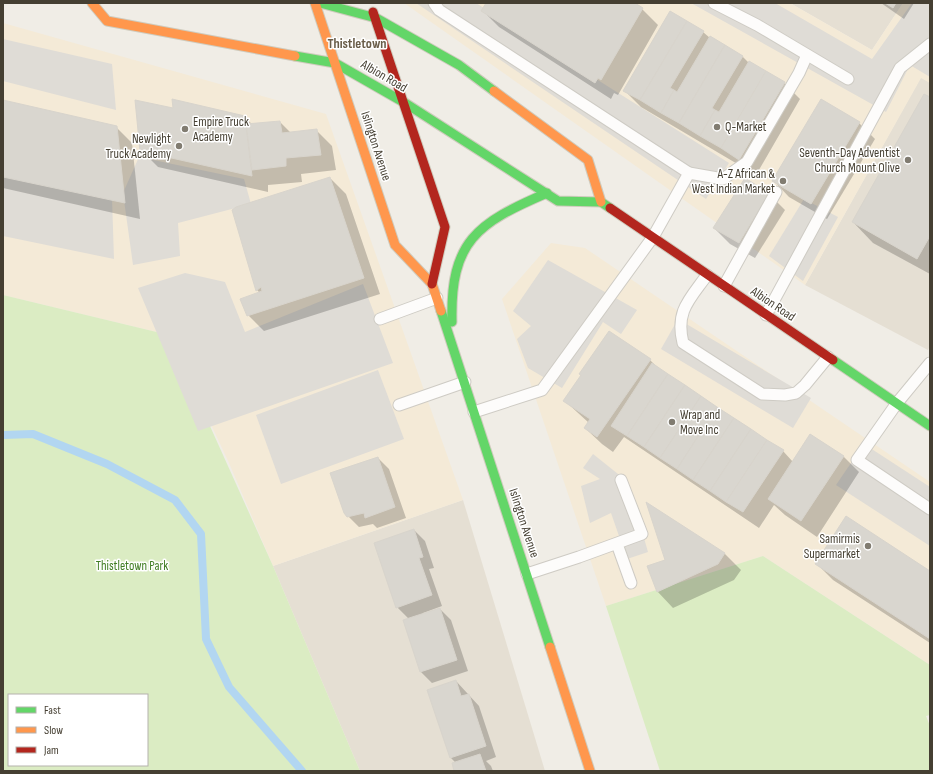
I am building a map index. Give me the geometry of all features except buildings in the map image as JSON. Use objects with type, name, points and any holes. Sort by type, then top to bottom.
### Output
[{"type":"main road","name":"Albion Road","points":[[92,3],[107,21],[335,63],[405,103],[558,201],[601,202],[930,426]]},
{"type":"main road","name":"Islington Avenue","points":[[315,3],[395,245],[432,284],[590,771]]},
{"type":"main road","points":[[320,3],[376,18],[459,66],[588,160],[601,202]]},
{"type":"main road","points":[[370,3],[405,103],[445,227],[432,284]]},
{"type":"main road","points":[[454,349],[452,280],[456,265],[477,232],[486,224],[517,205],[547,193]]},
{"type":"lane","points":[[434,3],[439,10],[689,173],[723,179],[747,162],[799,73],[807,55]]},
{"type":"lane","points":[[714,3],[848,79]]},
{"type":"lane","points":[[766,315],[900,68],[930,44]]},
{"type":"lane","points":[[474,412],[542,390],[652,237],[689,173]]},
{"type":"lane","points":[[724,286],[776,192]]},
{"type":"lane","points":[[707,275],[681,316],[680,331],[683,343],[762,394],[785,395],[796,393],[805,385],[828,357]]},
{"type":"lane","points":[[380,319],[437,298]]},
{"type":"lane","points":[[930,363],[897,403],[856,460],[930,509]]},
{"type":"lane","points":[[399,405],[465,382]]},
{"type":"lane","points":[[527,574],[617,544],[642,534],[621,480]]},
{"type":"lane","points":[[617,544],[631,583]]},
{"type":"shaded area","points":[[404,3],[790,3],[872,50],[903,3],[930,3],[930,83],[921,78],[805,285]]},
{"type":"shaded area","points":[[416,3],[476,3],[729,163],[706,199]]},
{"type":"shaded area","points":[[691,3],[775,3],[872,59],[912,3],[930,3],[930,77],[910,65],[886,112]]},
{"type":"shaded area","points":[[790,3],[903,3],[872,50]]},
{"type":"shaded area","points":[[3,23],[326,114],[463,500],[273,566],[229,463],[169,335],[3,295]]},
{"type":"shaded area","points":[[3,39],[112,64],[116,110],[3,81]]},
{"type":"shaded area","points":[[921,77],[930,83],[930,346],[928,350],[805,285]]},
{"type":"shaded area","points":[[139,157],[244,179],[251,204],[178,223],[180,256],[133,265],[123,193]]},
{"type":"shaded area","points":[[3,174],[112,198],[114,259],[3,236]]},
{"type":"shaded area","points":[[804,199],[838,217],[803,281],[769,256]]},
{"type":"shaded area","points":[[551,243],[585,248],[930,482],[930,665],[763,556],[606,606],[502,299]]},
{"type":"shaded area","points":[[548,260],[637,310],[621,334],[603,322],[562,388],[528,368],[517,339],[531,326],[513,311]]},
{"type":"shaded area","points":[[185,273],[225,282],[245,332],[363,284],[393,363],[198,431],[138,288]]},
{"type":"shaded area","points":[[678,319],[811,398],[793,428],[661,349]]},
{"type":"shaded area","points":[[378,370],[404,439],[281,484],[256,415]]},
{"type":"shaded area","points":[[864,444],[930,487],[930,546],[836,485]]},
{"type":"shaded area","points":[[593,454],[628,482],[648,552],[627,559],[611,513],[590,523],[581,486],[600,479],[583,468]]},
{"type":"shaded area","points":[[463,500],[545,771],[360,771],[273,566]]},
{"type":"green space","name":"Thistletown Park","points":[[3,295],[169,335],[273,566],[360,771],[3,771]]},
{"type":"green space","points":[[763,556],[930,665],[930,715],[926,716],[930,726],[930,771],[660,771],[606,606]]},
{"type":"waterway","points":[[3,435],[33,434],[107,464],[175,500],[201,534],[206,639],[229,687],[302,771]]},
{"type":"traffic: fast","points":[[320,3],[376,18],[459,65],[494,91]]},
{"type":"traffic: fast","points":[[295,56],[335,63],[405,103],[558,201],[601,202],[610,208]]},
{"type":"traffic: fast","points":[[452,322],[453,294],[456,272],[463,253],[472,238],[502,214],[547,193]]},
{"type":"traffic: fast","points":[[441,311],[550,647]]},
{"type":"traffic: fast","points":[[833,360],[930,426]]},
{"type":"traffic: slow","points":[[92,3],[107,21],[295,56]]},
{"type":"traffic: slow","points":[[315,3],[395,245],[432,284],[441,311]]},
{"type":"traffic: slow","points":[[494,91],[588,160],[601,202]]},
{"type":"traffic: slow","points":[[550,647],[590,771]]},
{"type":"traffic: jam","points":[[373,12],[445,227],[432,284]]},
{"type":"traffic: jam","points":[[610,208],[833,360]]},
{"type":"place","name":"Q-Market","points":[[717,127]]},
{"type":"place","name":"Empire Truck Academy","points":[[185,129]]},
{"type":"place","name":"Newlight Truck Academy","points":[[179,146]]},
{"type":"place","name":"Seventh-Day Adventist Church Mount Olive","points":[[908,160]]},
{"type":"place","name":"A-Z African & West Indian Market","points":[[783,181]]},
{"type":"place","name":"Wrap and Move Inc","points":[[672,422]]},
{"type":"place","name":"Samirmis Supermarket","points":[[868,546]]},
{"type":"district","name":"Thistletown","points":[[357,43]]}]
